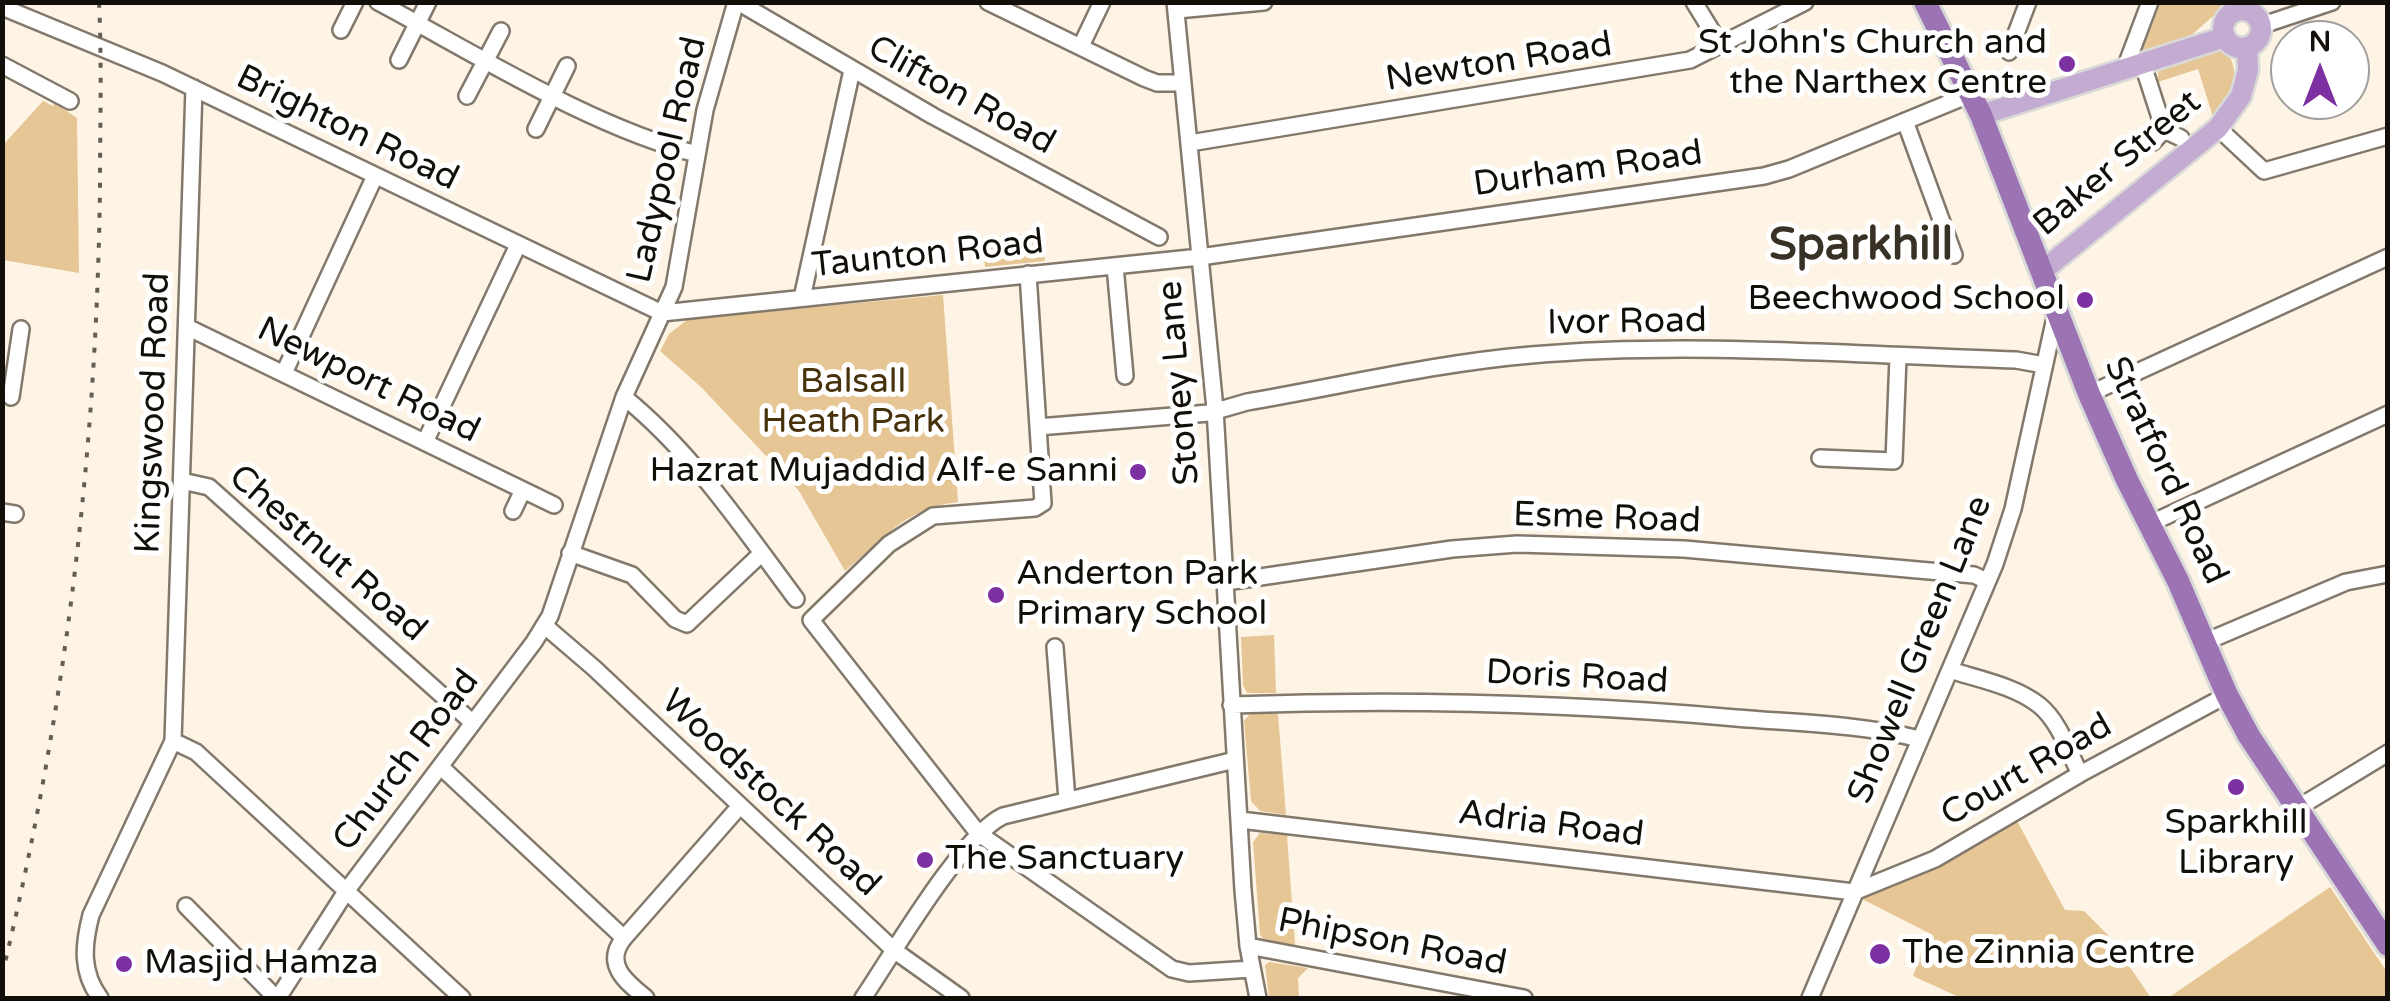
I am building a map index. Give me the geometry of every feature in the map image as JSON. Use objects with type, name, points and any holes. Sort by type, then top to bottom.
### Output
[{"type":"highway","name":"Stratford Road","points":[[1924,2],[1976,104],[2088,394],[2227,695],[2296,808],[2384,931]]},
{"type":"main road","points":[[2247,48],[2231,45],[2224,36],[2227,18],[2246,7],[2260,26]]},
{"type":"main road","name":"Baker Street","points":[[2041,272],[2218,128],[2240,96],[2248,70],[2247,48],[2256,42],[2260,26]]},
{"type":"main road","points":[[1976,104],[2134,68],[2224,36]]},
{"type":"street","points":[[341,30],[355,2]]},
{"type":"street","points":[[378,2],[553,95],[635,134],[697,154]]},
{"type":"street","points":[[399,60],[428,2]]},
{"type":"street","name":"Clifton Road","points":[[737,2],[852,70],[1159,237]]},
{"type":"street","name":"Ladypool Road","points":[[570,553],[624,397],[674,286],[705,110],[737,2]]},
{"type":"street","points":[[988,2],[1144,78],[1157,83],[1181,83]]},
{"type":"street","points":[[1081,46],[1102,2]]},
{"type":"street","points":[[1176,6],[1264,2]]},
{"type":"street","points":[[1694,2],[1721,46]]},
{"type":"street","name":"Newton Road","points":[[1190,143],[1648,70],[1690,60],[1805,2]]},
{"type":"street","points":[[2009,52],[2028,2]]},
{"type":"street","points":[[2150,2],[2134,68],[2159,136],[2181,138]]},
{"type":"street","points":[[2260,26],[2332,2]]},
{"type":"street","name":"Stoney Lane","points":[[1176,6],[1215,409],[1248,946],[1258,998]]},
{"type":"street","name":"Brighton Road","points":[[2,7],[194,88],[662,313]]},
{"type":"street","points":[[467,96],[501,32]]},
{"type":"street","points":[[2,66],[70,101]]},
{"type":"street","points":[[536,129],[567,66]]},
{"type":"street","points":[[802,298],[852,70]]},
{"type":"street","name":"Kingswood Road","points":[[173,740],[194,88]]},
{"type":"street","name":"Durham Road","points":[[1200,258],[1764,176],[1905,121],[1976,104]]},
{"type":"street","points":[[1905,121],[1954,255]]},
{"type":"street","points":[[2218,128],[2264,171],[2388,136]]},
{"type":"street","points":[[284,373],[375,176]]},
{"type":"street","points":[[425,442],[518,245]]},
{"type":"street","points":[[2088,394],[2388,257]]},
{"type":"street","name":"Taunton Road","points":[[662,313],[1200,258]]},
{"type":"street","points":[[1114,266],[1125,376]]},
{"type":"street","points":[[1028,274],[1044,498],[1040,507],[933,516],[888,544],[811,620],[978,833],[1172,969],[1189,973],[1252,969]]},
{"type":"street","name":"Showell Green Lane","points":[[1810,998],[1987,581],[2013,509],[2056,313]]},
{"type":"street","name":"Newport Road","points":[[187,327],[554,505]]},
{"type":"street","points":[[11,397],[10,353],[21,329]]},
{"type":"street","name":"Ivor Road","points":[[1038,426],[1209,413],[1531,355],[1629,350],[2016,360],[2044,366]]},
{"type":"street","points":[[1820,458],[1894,461],[1898,357]]},
{"type":"street","points":[[624,397],[690,460],[796,599]]},
{"type":"street","points":[[2149,524],[2388,414]]},
{"type":"street","name":"Chestnut Road","points":[[182,481],[210,488],[472,723]]},
{"type":"street","points":[[512,511],[523,490]]},
{"type":"street","name":"Esme Road","points":[[1226,582],[1452,549],[1572,544],[1825,561],[1974,575],[1987,581]]},
{"type":"street","points":[[570,553],[632,576],[675,619],[687,624],[762,553]]},
{"type":"street","name":"Church Road","points":[[277,998],[347,890],[545,626],[570,553]]},
{"type":"street","points":[[2204,642],[2346,582],[2388,574]]},
{"type":"street","name":"Woodstock Road","points":[[545,626],[895,952],[961,998]]},
{"type":"street","points":[[1055,647],[1067,800]]},
{"type":"street","points":[[1950,670],[2015,692],[2040,706],[2055,725],[2080,774]]},
{"type":"street","name":"Court Road","points":[[1854,892],[1934,859],[2227,695]]},
{"type":"street","name":"Doris Road","points":[[1232,705],[1552,704],[1762,720],[1919,739]]},
{"type":"street","points":[[100,998],[86,969],[85,936],[91,915],[173,740],[196,752],[462,998]]},
{"type":"street","points":[[2296,808],[2388,754]]},
{"type":"street","points":[[863,998],[978,833],[1003,816],[1236,760]]},
{"type":"street","points":[[441,767],[624,938]]},
{"type":"street","points":[[646,998],[622,977],[615,952],[739,807]]},
{"type":"street","name":"Adria Road","points":[[1240,820],[1854,892]]},
{"type":"street","points":[[1868,861],[1876,872],[1888,878]]},
{"type":"street","points":[[186,906],[277,998]]},
{"type":"street","name":"Phipson Road","points":[[1248,946],[1517,998]]},
{"type":"green space","points":[[2160,3],[2228,3],[2186,40],[2140,56]]},
{"type":"green space","points":[[2221,51],[2230,57],[2234,74],[2228,96],[2213,117],[2198,69],[2158,82],[2158,72],[2170,63]]},
{"type":"green space","points":[[43,101],[53,106],[55,103],[77,118],[79,273],[3,260],[3,145]]},
{"type":"green space","points":[[1041,233],[1045,261],[985,267],[982,237]]},
{"type":"green space","name":"Balsall Heath Park","points":[[943,295],[958,502],[909,518],[845,571],[799,491],[701,387],[660,351],[669,334],[688,319]]},
{"type":"green space","points":[[1274,635],[1276,693],[1247,693],[1243,685],[1241,637]]},
{"type":"green space","points":[[1250,714],[1278,714],[1286,815],[1260,811],[1251,801],[1244,721]]},
{"type":"green space","points":[[2016,819],[2065,910],[2084,911],[2107,934],[2151,998],[1961,998],[1913,976],[1929,933],[1862,899]]},
{"type":"green space","points":[[1260,833],[1287,835],[1295,945],[1263,939],[1260,934],[1253,842]]},
{"type":"green space","points":[[2330,887],[2387,972],[2387,998],[2168,998]]},
{"type":"green space","points":[[1269,962],[1308,968],[1298,978],[1299,998],[1269,998],[1265,965]]},
{"type":"railway","points":[[2,975],[60,681],[84,484],[98,285],[99,2]]},
{"type":"place","name":"St John's Church and the Narthex Centre","points":[[2067,64]]},
{"type":"place","name":"Beechwood School","points":[[2085,300]]},
{"type":"place","name":"Hazrat Mujaddid Alf-e Sanni","points":[[1138,472]]},
{"type":"place","name":"Anderton Park Primary School","points":[[996,595]]},
{"type":"place","name":"Sparkhill Library","points":[[2236,787]]},
{"type":"place","name":"The Sanctuary","points":[[925,860]]},
{"type":"place","name":"The Zinnia Centre","points":[[1880,954]]},
{"type":"place","name":"Masjid Hamza","points":[[124,964]]},
{"type":"district","name":"Sparkhill","points":[[1861,247]]}]
